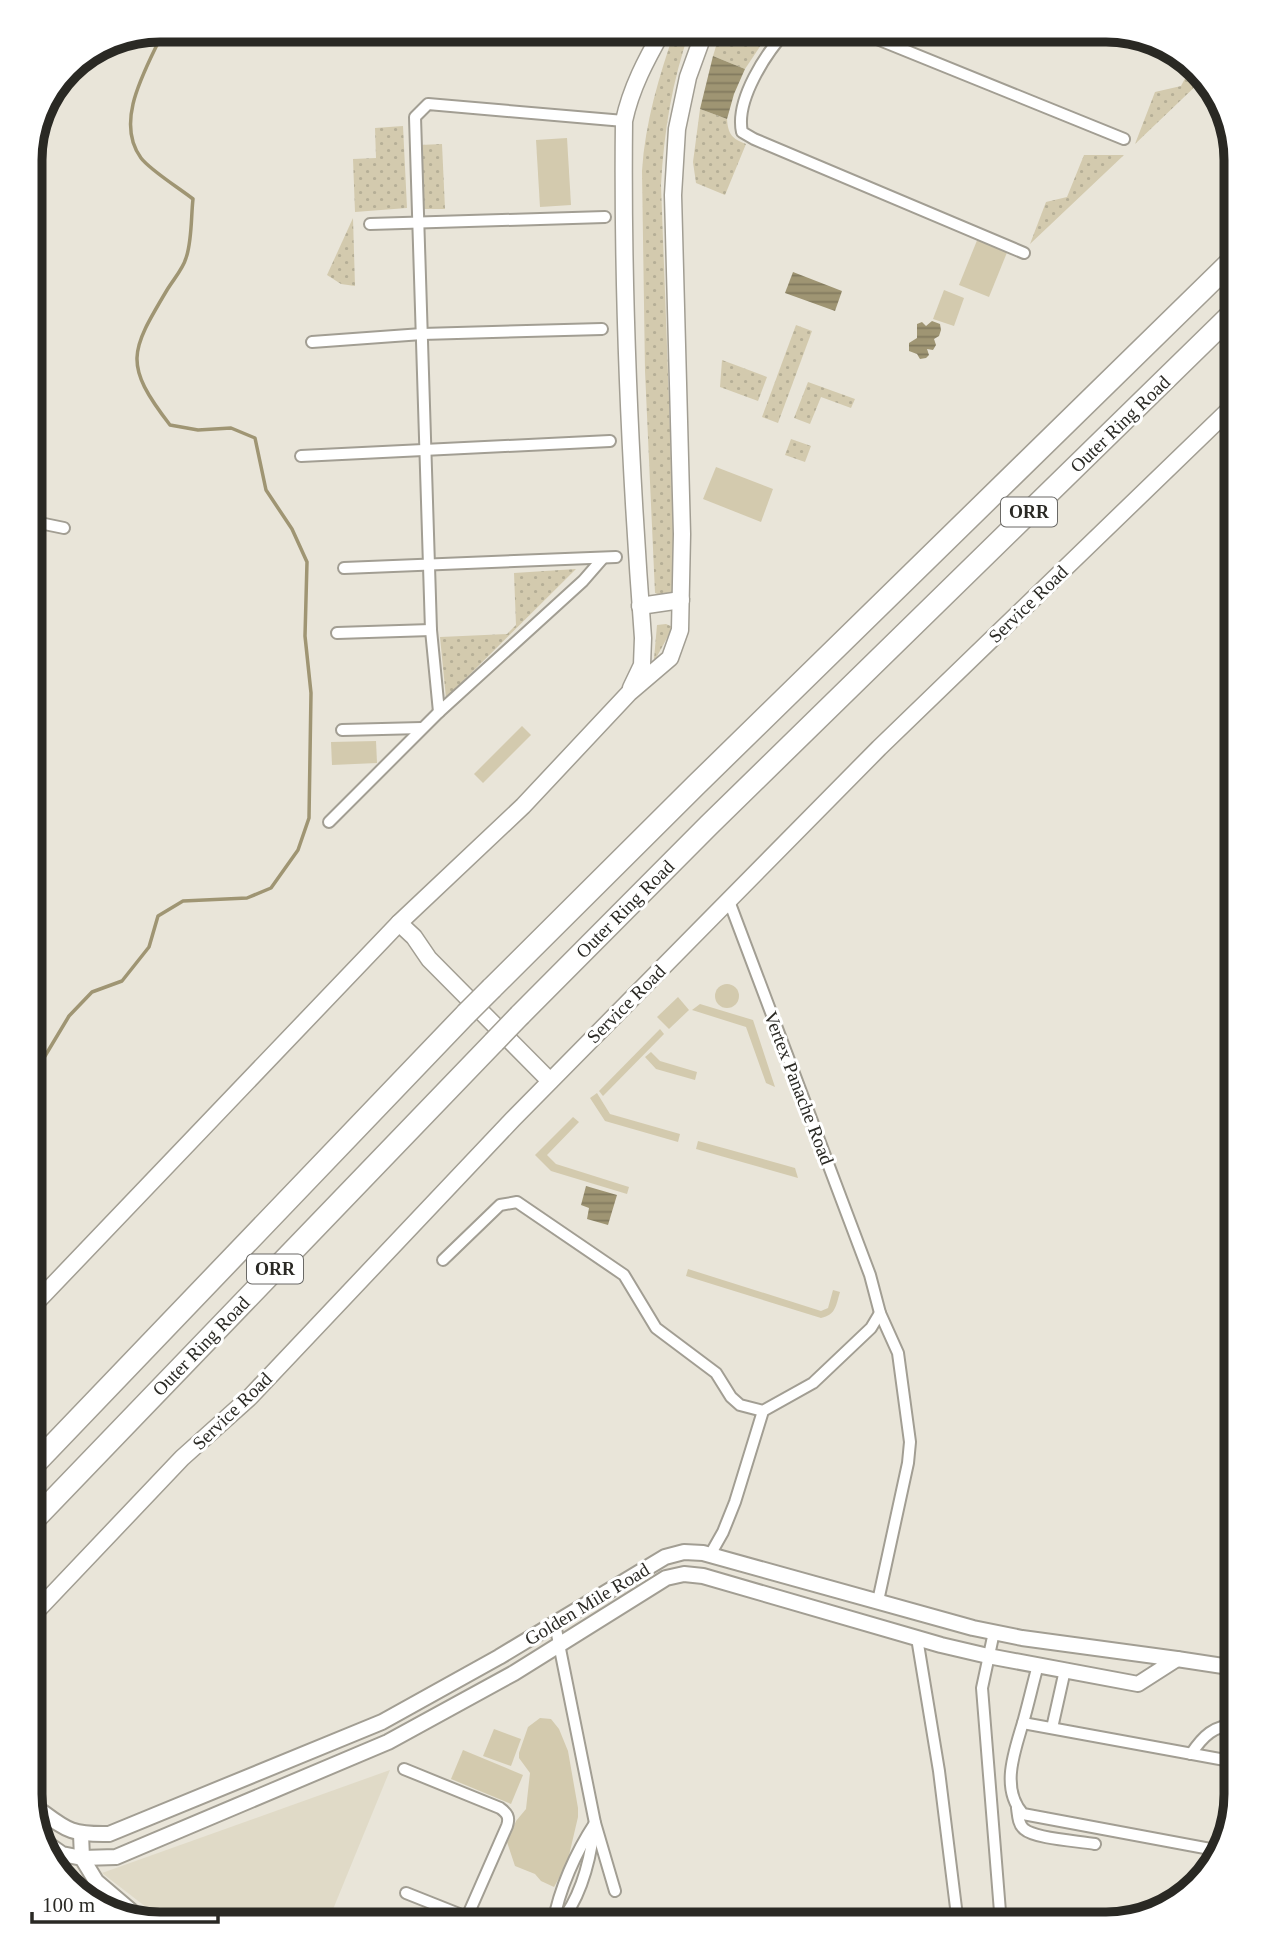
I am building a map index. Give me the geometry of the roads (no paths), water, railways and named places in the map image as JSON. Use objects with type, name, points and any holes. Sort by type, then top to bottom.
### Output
[{"type":"highway","name":"Outer Ring Road","points":[[42,1456],[466,1014],[695,785],[1224,267]]},
{"type":"highway","name":"Outer Ring Road","points":[[42,1512],[520,1015],[709,825],[1224,322]]},
{"type":"main road","points":[[629,693],[642,665],[625,326],[624,121],[640,71],[656,42]]},
{"type":"main road","points":[[42,1295],[399,923],[523,806],[629,693],[670,658],[680,630],[682,534],[673,195],[677,129],[688,77],[701,42]]},
{"type":"main road","name":"Service Road","points":[[42,1605],[183,1458],[250,1397],[550,1081],[889,738],[1224,415]]},
{"type":"main road","points":[[640,606],[681,600]]},
{"type":"main road","points":[[399,923],[414,937],[429,959],[550,1081]]},
{"type":"street","points":[[778,42],[745,99],[740,116],[742,132],[1024,253]]},
{"type":"street","points":[[885,42],[1124,139]]},
{"type":"street","points":[[439,712],[431,630],[415,117],[428,104],[624,121]]},
{"type":"street","points":[[370,224],[605,217]]},
{"type":"street","points":[[312,342],[422,334],[602,329]]},
{"type":"street","points":[[301,456],[610,441]]},
{"type":"street","points":[[42,523],[64,528]]},
{"type":"street","points":[[344,568],[616,557]]},
{"type":"street","points":[[329,822],[422,728],[583,581],[603,558]]},
{"type":"street","points":[[337,633],[431,630]]},
{"type":"street","points":[[342,730],[422,728]]},
{"type":"street","name":"Vertex Panache Road","points":[[729,901],[870,1275],[880,1313],[898,1353],[911,1442],[878,1601]]},
{"type":"street","points":[[443,1260],[500,1205],[517,1202],[624,1275],[656,1328],[716,1373],[731,1397],[740,1405],[763,1411]]},
{"type":"street","points":[[710,1555],[735,1503],[763,1411],[813,1383],[871,1328],[880,1313]]},
{"type":"street","name":"Golden Mile Road","points":[[81,1834],[109,1833],[382,1722],[555,1624],[664,1557],[684,1552],[710,1555],[994,1632],[1224,1666]]},
{"type":"street","name":"Golden Mile Road","points":[[57,1850],[82,1858],[116,1857],[388,1742],[514,1673],[667,1578],[684,1574],[703,1576],[917,1639],[988,1656],[1138,1684],[1177,1659]]},
{"type":"street","points":[[555,1624],[595,1823],[615,1891]]},
{"type":"street","points":[[994,1632],[982,1688],[1000,1912]]},
{"type":"street","points":[[917,1639],[940,1771],[957,1912]]},
{"type":"street","points":[[1038,1665],[1012,1757],[1012,1782],[1019,1822],[1025,1830],[1042,1835],[1095,1844]]},
{"type":"street","points":[[1052,1728],[1065,1671]]},
{"type":"street","points":[[1023,1723],[1224,1760]]},
{"type":"street","points":[[1191,1754],[1204,1736],[1224,1725]]},
{"type":"street","points":[[404,1769],[507,1813],[507,1826],[469,1912]]},
{"type":"street","points":[[1017,1807],[1023,1814],[1210,1849]]},
{"type":"street","points":[[44,1813],[71,1832],[81,1834],[82,1858],[96,1881],[126,1907]]},
{"type":"street","points":[[555,1912],[582,1843],[595,1823]]},
{"type":"street","points":[[568,1912],[591,1856],[595,1823]]},
{"type":"street","points":[[406,1893],[454,1912]]},
{"type":"waterway","points":[[42,1061],[69,1016],[92,992],[122,981],[149,947],[158,916],[183,901],[247,898],[271,888],[298,850],[309,818],[311,693],[305,636],[307,562],[292,529],[266,490],[255,438],[231,428],[198,430],[170,425],[144,387],[139,372],[137,358],[145,329],[185,262],[193,199],[145,163],[133,143],[132,110],[136,93],[158,42]]}]
